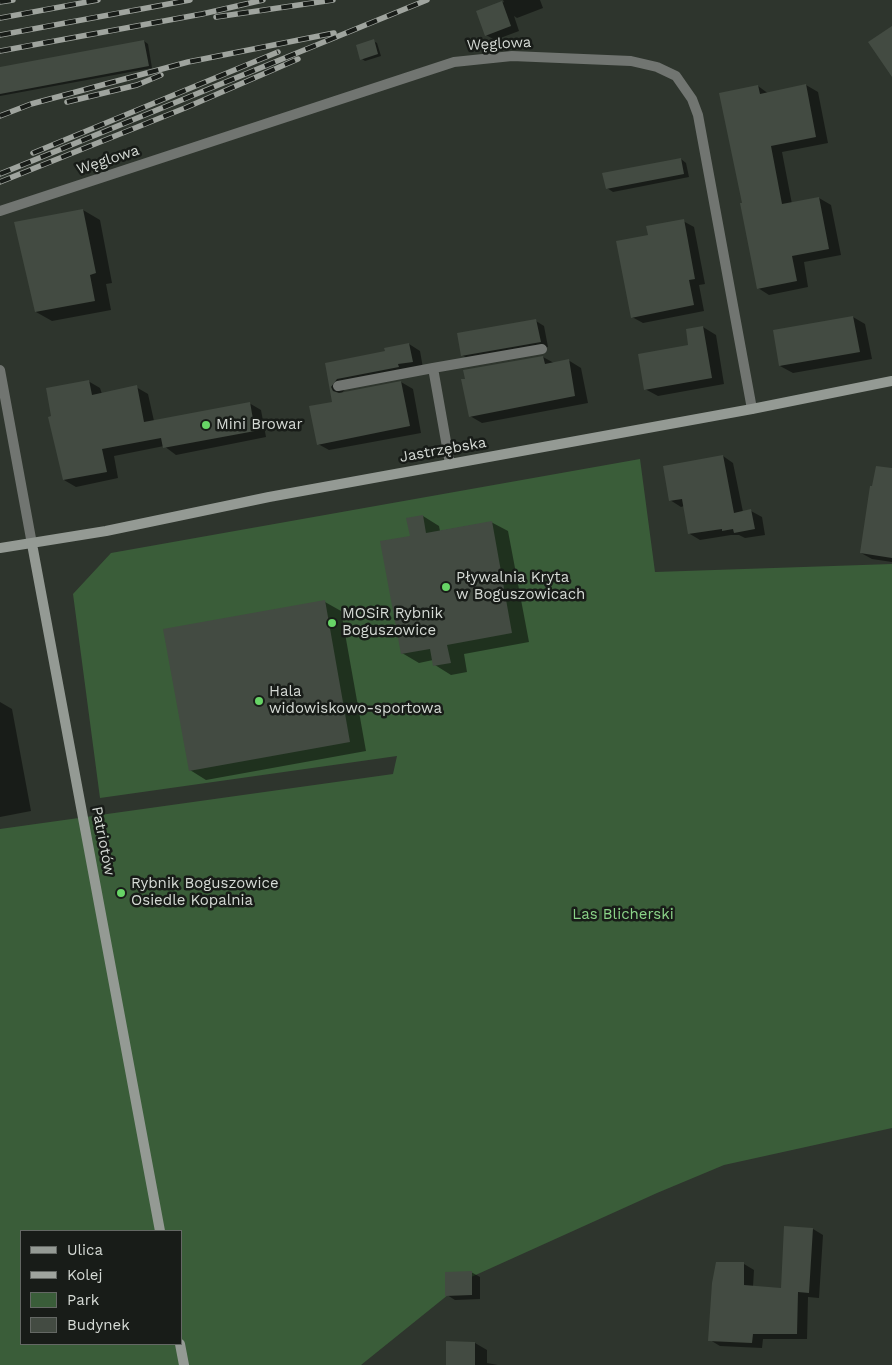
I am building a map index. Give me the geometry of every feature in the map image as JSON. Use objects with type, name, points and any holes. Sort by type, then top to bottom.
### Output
[{"type":"street","name":"Węglowa","points":[[0,211],[454,62],[512,56],[631,61],[657,67],[676,76],[692,99],[698,114],[752,410]]},
{"type":"street","points":[[338,386],[542,349]]},
{"type":"street","points":[[433,368],[450,464]]},
{"type":"street","points":[[0,370],[32,544]]},
{"type":"street","name":"Jastrzębska","points":[[0,548],[32,544],[450,464],[752,410],[892,381]]},
{"type":"street","name":"Patriotów","points":[[32,544],[160,1230]]},
{"type":"street","points":[[180,1345],[184,1365]]},
{"type":"green space","name":"Las Blicherski","points":[[640,459],[655,572],[892,564],[892,1128],[724,1165],[657,1193],[469,1278],[361,1365],[0,1365],[0,829],[393,774],[397,756],[100,798],[73,594],[111,553]]},
{"type":"building","points":[[502,1],[511,26],[485,36],[476,11]]},
{"type":"building","points":[[892,26],[892,77],[868,42]]},
{"type":"building","points":[[374,39],[378,54],[360,60],[356,45]]},
{"type":"building","points":[[144,40],[149,66],[0,94],[0,67]]},
{"type":"building","points":[[806,84],[816,137],[771,146],[782,204],[819,197],[829,249],[792,256],[797,281],[757,289],[740,203],[742,203],[719,93],[758,85],[760,94]]},
{"type":"building","points":[[681,158],[684,174],[606,189],[602,173]]},
{"type":"building","points":[[83,209],[96,273],[90,275],[95,301],[35,312],[14,222]]},
{"type":"building","points":[[684,219],[695,279],[689,280],[694,305],[631,318],[616,241],[648,235],[646,226]]},
{"type":"building","points":[[853,316],[860,352],[779,366],[773,330]]},
{"type":"building","points":[[536,319],[541,342],[461,356],[457,333]]},
{"type":"building","points":[[703,326],[712,378],[644,390],[638,354],[688,345],[686,329]]},
{"type":"building","points":[[409,343],[413,362],[398,364],[399,367],[337,379],[331,387],[333,391],[339,393],[401,381],[410,426],[317,445],[309,406],[332,402],[325,363],[385,351],[384,348]]},
{"type":"building","points":[[543,356],[545,364],[569,359],[575,396],[469,417],[461,379],[465,379],[463,370]]},
{"type":"building","points":[[89,380],[92,395],[137,385],[144,422],[250,402],[255,431],[163,448],[161,438],[102,449],[107,472],[63,480],[48,417],[51,416],[46,388]]},
{"type":"building","points":[[723,455],[734,513],[751,509],[755,529],[734,533],[733,529],[722,531],[722,529],[688,534],[682,499],[669,501],[663,466]]},
{"type":"building","points":[[876,466],[892,468],[892,558],[860,553],[870,486],[872,486]]},
{"type":"building","name":"Pływalnia Kryta w Boguszowicach","points":[[423,515],[426,533],[492,521],[512,633],[447,645],[451,663],[433,666],[430,649],[401,654],[380,541],[410,536],[406,518]]},
{"type":"building","name":"Hala widowiskowo-sportowa","points":[[325,600],[350,742],[189,771],[163,629]]},
{"type":"building","points":[[784,1226],[813,1228],[809,1293],[798,1292],[797,1334],[753,1334],[752,1343],[708,1341],[712,1283],[716,1262],[744,1262],[744,1285],[781,1288]]},
{"type":"building","points":[[472,1271],[472,1295],[445,1296],[445,1272]]},
{"type":"building","points":[[446,1341],[475,1342],[475,1365],[446,1365]]},
{"type":"railway","points":[[0,2],[13,0]]},
{"type":"railway","points":[[0,18],[98,0]]},
{"type":"railway","points":[[0,35],[190,0]]},
{"type":"railway","points":[[0,51],[202,14],[263,0]]},
{"type":"railway","points":[[216,17],[333,0]]},
{"type":"railway","points":[[0,174],[427,0]]},
{"type":"railway","points":[[0,116],[31,104],[188,62],[334,33]]},
{"type":"railway","points":[[33,153],[278,52]]},
{"type":"railway","points":[[0,182],[185,108],[298,59]]},
{"type":"railway","points":[[67,102],[137,85],[161,75]]},
{"type":"place","name":"Mini Browar","points":[[206,425]]},
{"type":"place","name":"Pływalnia Kryta w Boguszowicach","points":[[446,587]]},
{"type":"place","name":"MOSiR Rybnik Boguszowice","points":[[332,623]]},
{"type":"place","name":"Hala widowiskowo-sportowa","points":[[259,701]]},
{"type":"place","name":"Rybnik Boguszowice Osiedle Kopalnia","points":[[121,893]]}]
